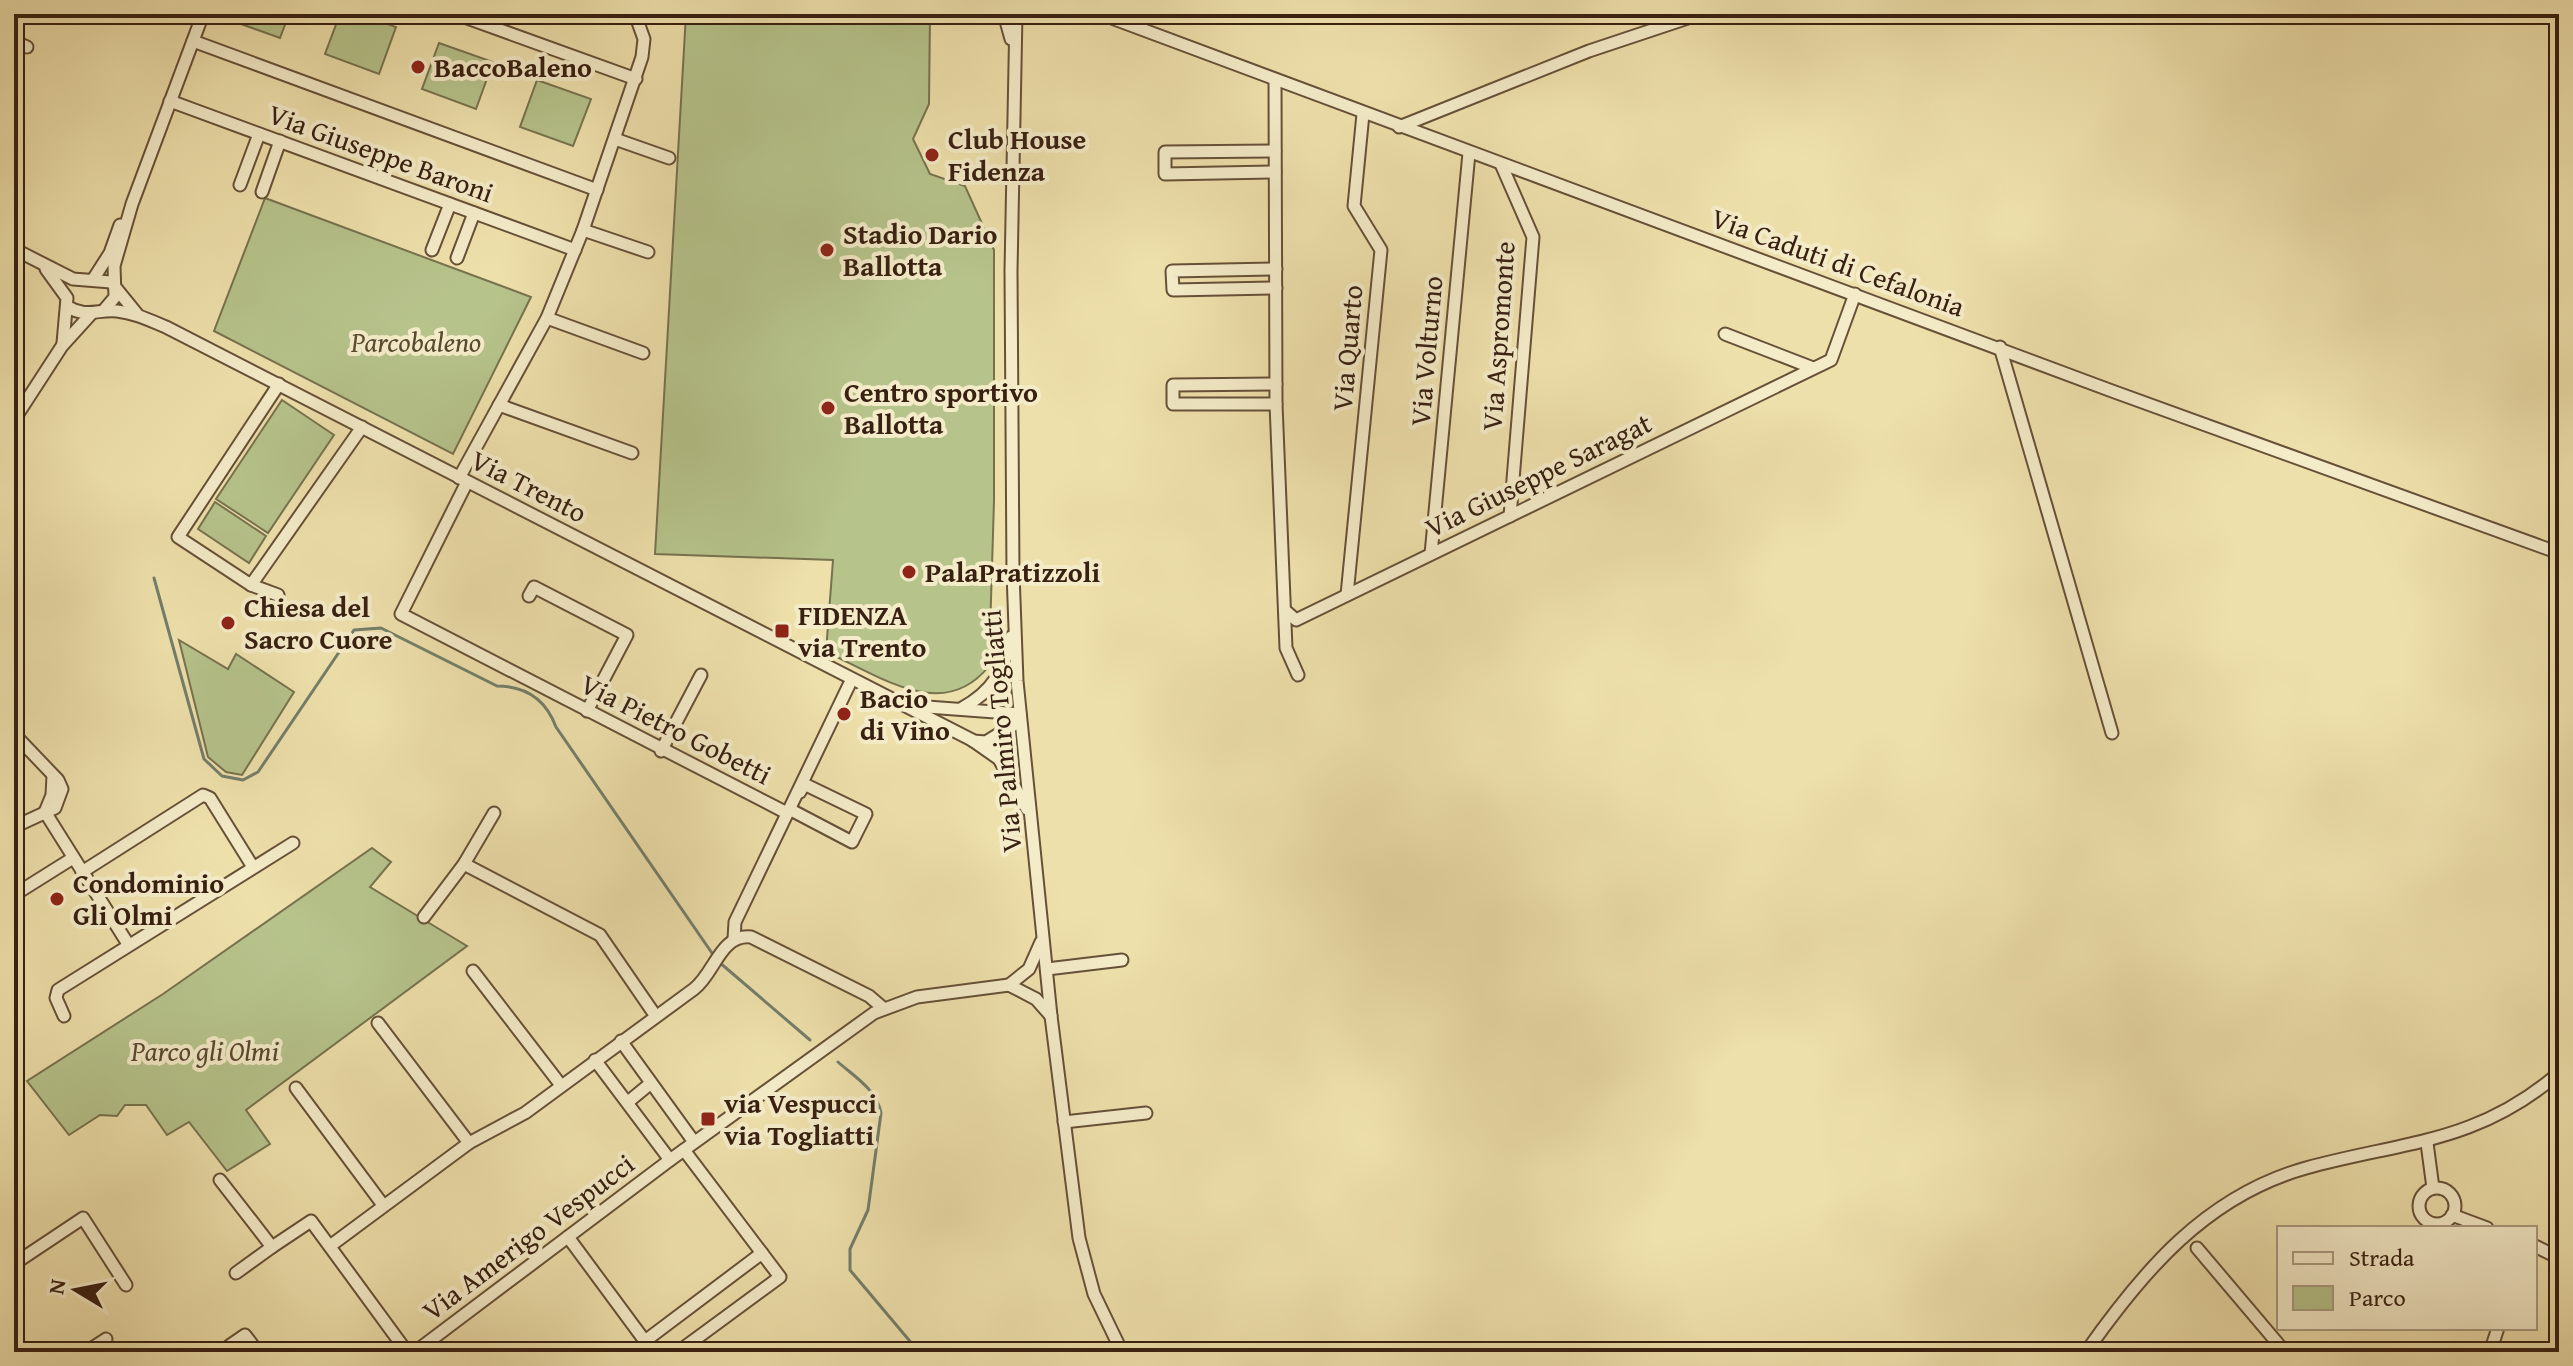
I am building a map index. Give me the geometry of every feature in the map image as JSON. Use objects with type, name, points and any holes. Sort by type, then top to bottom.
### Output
[{"type":"street","points":[[14,420],[62,346],[91,314],[104,310],[113,302],[114,266],[133,200],[203,14]]},
{"type":"street","points":[[456,14],[636,79]]},
{"type":"street","name":"Via Palmiro Togliatti","points":[[1004,14],[1013,47]]},
{"type":"street","name":"Via Palmiro Togliatti","points":[[1016,14],[1013,47],[1015,621],[1020,718],[1051,1016],[1086,1272],[1110,1333],[1122,1352]]},
{"type":"street","name":"Via Caduti di Cefalonia","points":[[1101,14],[2112,391],[2559,553]]},
{"type":"street","points":[[1399,127],[1589,51],[1700,14]]},
{"type":"street","name":"Via Pietro Gobetti","points":[[638,17],[644,39],[636,79],[583,230],[547,318],[499,405],[401,614],[661,751],[788,812],[735,922],[734,939]]},
{"type":"street","points":[[14,41],[27,47]]},
{"type":"street","name":"Via Giuseppe Baroni","points":[[193,41],[597,190]]},
{"type":"street","points":[[1275,81],[1276,404],[1287,612],[1286,648],[1298,675]]},
{"type":"street","name":"Via Giuseppe Baroni","points":[[170,101],[575,250]]},
{"type":"street","name":"Via Quarto","points":[[1347,595],[1381,250],[1354,206],[1363,114]]},
{"type":"street","points":[[240,185],[259,134]]},
{"type":"street","points":[[615,139],[669,158]]},
{"type":"street","points":[[262,192],[280,141]]},
{"type":"street","points":[[1275,151],[1165,152],[1165,174],[1275,172]]},
{"type":"street","name":"Via Volturno","points":[[1431,554],[1469,153]]},
{"type":"street","name":"Via Aspromonte","points":[[1501,164],[1533,237],[1510,516]]},
{"type":"street","points":[[62,346],[68,302],[88,279],[133,200]]},
{"type":"street","points":[[432,250],[450,204]]},
{"type":"street","points":[[457,258],[474,213]]},
{"type":"street","points":[[583,230],[648,252]]},
{"type":"street","points":[[14,249],[43,265],[88,279],[111,282],[137,315]]},
{"type":"street","points":[[43,265],[68,302],[91,314]]},
{"type":"street","points":[[1276,269],[1172,271],[1173,290],[1276,288]]},
{"type":"street","name":"Via Giuseppe Saragat","points":[[1287,612],[1296,620],[1831,360],[1855,294]]},
{"type":"street","points":[[104,310],[137,315]]},
{"type":"street","name":"Via Trento","points":[[137,315],[279,384],[972,740],[999,759],[1011,775],[1033,824]]},
{"type":"street","points":[[547,318],[643,353]]},
{"type":"street","points":[[1725,334],[1813,368]]},
{"type":"street","points":[[2000,347],[2112,733]]},
{"type":"street","points":[[278,595],[251,585],[178,537],[279,384]]},
{"type":"street","points":[[1276,384],[1173,385],[1173,404],[1276,404]]},
{"type":"street","points":[[499,405],[632,453]]},
{"type":"street","points":[[251,585],[362,427]]},
{"type":"street","points":[[529,596],[534,587],[627,635],[587,711]]},
{"type":"street","points":[[958,710],[978,700],[1003,669],[1015,621]]},
{"type":"street","points":[[661,751],[701,675]]},
{"type":"street","points":[[788,812],[849,685]]},
{"type":"street","name":"Via Trento","points":[[898,703],[932,710],[1020,718]]},
{"type":"street","points":[[972,740],[986,742],[1020,718]]},
{"type":"street","points":[[14,734],[53,776],[52,795],[45,812],[14,827]]},
{"type":"street","points":[[804,784],[866,814],[852,842],[788,812],[804,784]]},
{"type":"street","points":[[82,872],[203,795],[210,798],[253,867]]},
{"type":"street","points":[[45,812],[128,944]]},
{"type":"street","points":[[424,917],[464,864],[494,813]]},
{"type":"street","points":[[64,1016],[56,998],[58,990],[293,843]]},
{"type":"street","points":[[14,895],[73,858]]},
{"type":"street","points":[[464,864],[600,935],[655,1015]]},
{"type":"street","points":[[1009,985],[1034,962],[1043,936]]},
{"type":"street","points":[[330,1246],[469,1143],[525,1113],[560,1084],[704,981],[720,953],[734,939],[751,937],[869,996],[883,1008]]},
{"type":"street","points":[[1020,976],[1047,975],[1122,960]]},
{"type":"street","points":[[473,971],[560,1084]]},
{"type":"street","points":[[1025,991],[1047,975]]},
{"type":"street","name":"Via Amerigo Vespucci","points":[[415,1352],[689,1146],[883,1008],[917,997],[1009,985],[1025,991],[1051,1016]]},
{"type":"street","points":[[378,1023],[469,1143]]},
{"type":"street","points":[[621,1041],[780,1277],[678,1352]]},
{"type":"street","name":"Via Amerigo Vespucci","points":[[595,1060],[670,1160]]},
{"type":"street","points":[[2086,1352],[2165,1252],[2201,1219],[2219,1208],[2263,1184],[2305,1169],[2427,1143],[2470,1130],[2509,1110],[2559,1073]]},
{"type":"street","points":[[628,1102],[651,1083]]},
{"type":"street","points":[[296,1088],[383,1205]]},
{"type":"street","points":[[1064,1122],[1146,1113]]},
{"type":"street","points":[[2427,1143],[2433,1188]]},
{"type":"street","points":[[220,1180],[272,1247],[236,1273]]},
{"type":"street","points":[[2433,1188],[2450,1193],[2454,1204],[2452,1215],[2437,1224],[2422,1215],[2420,1198],[2433,1188]]},
{"type":"street","points":[[2452,1215],[2482,1226]]},
{"type":"street","points":[[14,1264],[83,1218],[126,1285]]},
{"type":"street","name":"Via Amerigo Vespucci","points":[[272,1247],[311,1221],[330,1246],[330,1251],[407,1352]]},
{"type":"street","points":[[568,1237],[653,1352]]},
{"type":"street","points":[[2537,1247],[2559,1258]]},
{"type":"street","points":[[2197,1248],[2285,1352]]},
{"type":"street","points":[[645,1341],[762,1253]]},
{"type":"street","points":[[2490,1352],[2497,1330]]},
{"type":"street","points":[[234,1352],[229,1346],[245,1335],[258,1352]]},
{"type":"street","points":[[86,1352],[106,1339]]},
{"type":"green space","points":[[228,14],[289,14],[280,38],[227,19]]},
{"type":"green space","points":[[340,14],[360,14],[396,27],[379,74],[325,54]]},
{"type":"green space","name":"Centro sportivo Ballotta","points":[[686,14],[930,14],[929,104],[913,139],[930,174],[965,186],[994,250],[994,501],[989,666],[971,683],[952,692],[931,693],[910,689],[826,652],[833,560],[655,554]]},
{"type":"green space","points":[[439,43],[493,62],[476,109],[422,89]]},
{"type":"green space","points":[[537,80],[591,99],[573,146],[520,127]]},
{"type":"green space","name":"Parcobaleno","points":[[265,198],[531,297],[453,454],[214,331]]},
{"type":"green space","points":[[282,400],[334,435],[268,533],[216,499]]},
{"type":"green space","points":[[215,502],[266,536],[249,563],[198,529]]},
{"type":"green space","points":[[179,640],[228,669],[236,654],[294,692],[242,775],[226,772],[208,757]]},
{"type":"green space","name":"Parco gli Olmi","points":[[372,848],[391,862],[370,887],[467,946],[246,1110],[270,1144],[227,1171],[189,1122],[167,1135],[146,1105],[125,1105],[117,1116],[100,1115],[69,1135],[27,1081],[163,994]]},
{"type":"waterway","points":[[154,578],[204,759],[222,776],[243,780],[258,772],[354,630],[381,628],[497,686],[526,692],[541,702],[714,956]]},
{"type":"waterway","points":[[719,962],[810,1040]]},
{"type":"waterway","points":[[838,1062],[870,1091],[881,1113],[868,1210],[850,1249],[850,1270],[919,1352]]},
{"type":"place","name":"BaccoBaleno","points":[[418,67]]},
{"type":"place","name":"Club House Fidenza","points":[[932,155]]},
{"type":"place","name":"Stadio Dario Ballotta","points":[[827,250]]},
{"type":"place","name":"Centro sportivo Ballotta","points":[[828,408]]},
{"type":"place","name":"PalaPratizzoli","points":[[909,572]]},
{"type":"place","name":"Chiesa del Sacro Cuore","points":[[228,623]]},
{"type":"place","name":"FIDENZA via Trento","points":[[782,631]]},
{"type":"place","name":"Bacio di Vino","points":[[844,714]]},
{"type":"place","name":"Condominio Gli Olmi","points":[[57,899]]},
{"type":"place","name":"via Vespucci via Togliatti","points":[[708,1119]]}]
